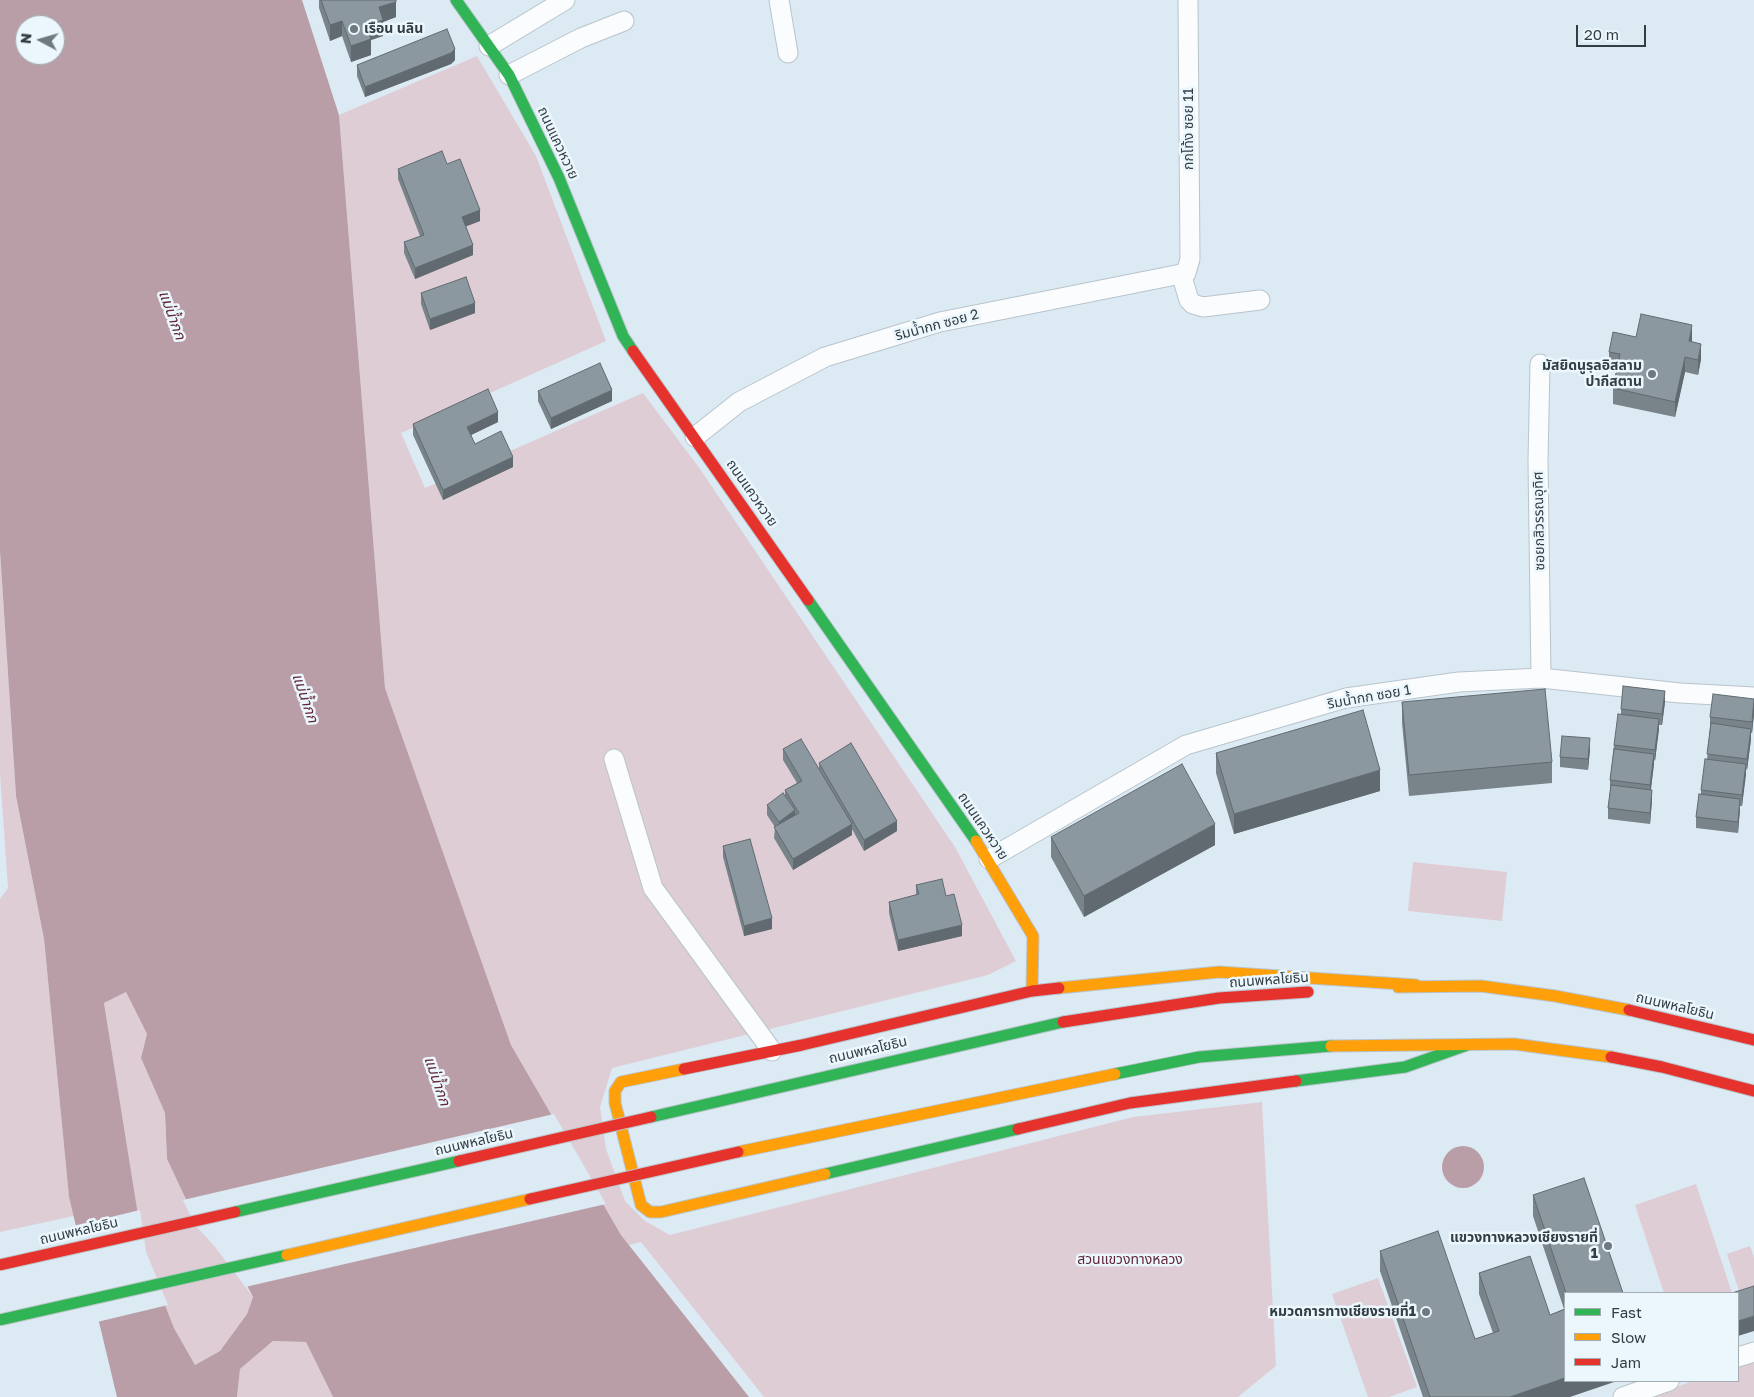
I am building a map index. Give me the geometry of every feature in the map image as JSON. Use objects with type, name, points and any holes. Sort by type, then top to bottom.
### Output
[{"type":"main road","name":"ถนนแควหวาย","points":[[456,0],[509,75],[559,178],[623,336],[989,859],[1033,936],[1032,991]]},
{"type":"main road","points":[[1416,986],[1220,972],[1032,991],[772,1051],[621,1082],[615,1090],[615,1104],[641,1205],[650,1212],[660,1212],[1130,1103],[1405,1067],[1467,1045]]},
{"type":"main road","name":"ถนนพหลโยธิน","points":[[0,1265],[1071,1020],[1219,998],[1416,986],[1481,986],[1555,996],[1668,1018],[1754,1040]]},
{"type":"main road","points":[[0,1320],[738,1152],[1199,1057],[1329,1046],[1514,1044],[1586,1052],[1662,1067],[1754,1091]]},
{"type":"street","points":[[489,46],[565,0]]},
{"type":"street","points":[[779,0],[788,53]]},
{"type":"street","name":"กกโท้ง ซอย 11","points":[[1188,0],[1185,266],[1189,300],[1193,304],[1203,307],[1260,300]]},
{"type":"street","points":[[509,75],[581,38],[624,21]]},
{"type":"street","name":"ริมน้ำกก ซอย 2","points":[[695,437],[739,402],[825,357],[940,322],[1185,266]]},
{"type":"street","name":"ซอยกสิวรรณอุทิศ","points":[[1540,364],[1538,461],[1541,678]]},
{"type":"street","name":"ริมน้ำกก ซอย 1","points":[[989,859],[1186,745],[1346,698],[1458,682],[1541,678],[1680,693],[1754,697]]},
{"type":"street","points":[[614,759],[653,888],[772,1051]]},
{"type":"street","points":[[1739,1357],[1754,1352]]},
{"type":"street","points":[[1623,1397],[1666,1382]]},
{"type":"green space","name":"สวนแขวงทางหลวง","points":[[477,56],[536,156],[606,341],[401,433],[425,488],[643,393],[700,469],[955,847],[1016,961],[988,975],[612,1068],[600,1107],[606,1149],[625,1201],[645,1221],[670,1235],[1133,1117],[1262,1102],[1276,1366],[1238,1397],[764,1397],[641,1242],[629,1245],[621,1235],[511,1045],[385,688],[339,115]]},
{"type":"green space","points":[[0,551],[16,796],[44,939],[69,1197],[74,1216],[0,1232],[0,899],[8,888],[0,774]]},
{"type":"green space","points":[[1413,862],[1507,872],[1502,921],[1408,911]]},
{"type":"green space","points":[[126,992],[147,1034],[141,1058],[165,1113],[167,1159],[197,1223],[253,1297],[247,1314],[220,1351],[195,1365],[174,1328],[144,1252],[104,1003]]},
{"type":"green space","points":[[1696,1184],[1732,1292],[1664,1292],[1635,1205]]},
{"type":"green space","points":[[1750,1246],[1754,1257],[1754,1299],[1743,1303],[1727,1254]]},
{"type":"green space","points":[[1378,1278],[1417,1387],[1389,1397],[1368,1397],[1332,1294]]},
{"type":"green space","points":[[273,1341],[306,1342],[333,1397],[237,1397],[240,1369]]},
{"type":"green space","points":[[1754,1359],[1754,1397],[1648,1397],[1690,1382],[1739,1382],[1739,1365]]},
{"type":"water","name":"แม่น้ำกก","points":[[0,0],[302,0],[339,115],[385,688],[511,1045],[621,1235],[749,1397],[333,1397],[306,1342],[273,1341],[240,1369],[237,1397],[117,1397],[69,1197],[44,939],[16,796],[0,551]],"holes":[[[126,992],[147,1034],[141,1058],[165,1113],[167,1159],[197,1223],[236,1265],[253,1297],[247,1314],[220,1351],[195,1365],[174,1328],[144,1252],[104,1003]]]},
{"type":"water","points":[[1463,1146],[1478,1152],[1484,1167],[1478,1182],[1463,1188],[1448,1182],[1442,1167],[1448,1152]]},
{"type":"pier","points":[[554,1114],[606,1204],[245,1287],[234,1267],[195,1225],[183,1200]]},
{"type":"pier","points":[[140,1210],[146,1252],[168,1305],[97,1322],[73,1226]]},
{"type":"building","name":"เรือน นลิน","points":[[321,0],[396,0],[396,2],[379,7],[383,20],[366,26],[371,39],[351,46],[342,21],[330,25]]},
{"type":"building","points":[[447,29],[455,49],[451,53],[365,87],[357,65]]},
{"type":"building","points":[[442,151],[447,164],[460,159],[480,210],[462,217],[473,245],[415,268],[404,242],[424,235],[398,169]]},
{"type":"building","points":[[466,277],[475,303],[430,319],[421,293]]},
{"type":"building","name":"มัสยิดนูรุลอิสลาม ปากีสตาน","points":[[1641,314],[1692,325],[1689,341],[1701,344],[1698,360],[1685,357],[1675,402],[1613,388],[1620,354],[1609,352],[1613,332],[1636,337]]},
{"type":"building","points":[[600,363],[612,390],[551,418],[538,391]]},
{"type":"building","points":[[488,389],[498,412],[467,427],[475,444],[501,431],[513,457],[443,490],[413,424]]},
{"type":"building","points":[[1623,686],[1665,691],[1662,714],[1621,709]]},
{"type":"building","points":[[1545,689],[1552,762],[1409,775],[1402,702]]},
{"type":"building","points":[[1713,694],[1754,699],[1752,722],[1710,717]]},
{"type":"building","points":[[1363,710],[1380,770],[1234,814],[1216,753]]},
{"type":"building","points":[[1618,714],[1659,719],[1655,750],[1614,745]]},
{"type":"building","points":[[1711,723],[1751,729],[1747,759],[1707,754]]},
{"type":"building","points":[[1562,736],[1590,738],[1588,759],[1560,757]]},
{"type":"building","points":[[801,739],[852,824],[793,859],[774,827],[799,813],[785,790],[802,781],[783,749]]},
{"type":"building","points":[[851,743],[897,821],[864,840],[819,763]]},
{"type":"building","points":[[1614,749],[1654,754],[1650,785],[1610,780]]},
{"type":"building","points":[[1705,759],[1746,764],[1742,795],[1701,790]]},
{"type":"building","points":[[1182,764],[1215,824],[1084,896],[1051,837]]},
{"type":"building","points":[[1611,785],[1652,790],[1650,813],[1608,808]]},
{"type":"building","points":[[783,793],[795,810],[779,822],[767,805]]},
{"type":"building","points":[[1699,794],[1740,799],[1738,822],[1696,817]]},
{"type":"building","points":[[750,839],[772,918],[744,926],[723,846]]},
{"type":"building","points":[[942,879],[946,896],[954,894],[962,925],[898,940],[889,902],[919,894],[916,885]]},
{"type":"building","points":[[1584,1178],[1623,1292],[1566,1292],[1533,1195]]},
{"type":"building","name":"หมวดการทางเชียงรายที่1","points":[[1438,1231],[1475,1339],[1499,1331],[1479,1273],[1530,1256],[1550,1315],[1564,1309],[1564,1378],[1510,1397],[1430,1397],[1380,1251]]},
{"type":"building","points":[[1754,1286],[1754,1316],[1739,1321],[1739,1292],[1735,1292]]},
{"type":"traffic: fast","points":[[456,0],[509,75],[559,178],[623,336],[633,351]]},
{"type":"traffic: fast","points":[[808,600],[976,841]]},
{"type":"traffic: fast","points":[[651,1117],[1063,1022]]},
{"type":"traffic: fast","points":[[1296,1081],[1405,1067],[1467,1045]]},
{"type":"traffic: fast","points":[[1115,1074],[1199,1057],[1331,1046]]},
{"type":"traffic: fast","points":[[825,1174],[1018,1129]]},
{"type":"traffic: fast","points":[[235,1212],[459,1161]]},
{"type":"traffic: fast","points":[[0,1320],[287,1255]]},
{"type":"traffic: slow","points":[[976,841],[1033,936],[1032,991]]},
{"type":"traffic: slow","points":[[1059,988],[1219,972],[1416,985]]},
{"type":"traffic: slow","points":[[1398,987],[1481,986],[1555,996],[1629,1010]]},
{"type":"traffic: slow","points":[[1331,1046],[1514,1044],[1611,1057]]},
{"type":"traffic: slow","points":[[684,1069],[621,1082],[615,1091],[615,1103],[641,1205],[650,1212],[661,1212],[825,1174]]},
{"type":"traffic: slow","points":[[738,1152],[1115,1074]]},
{"type":"traffic: slow","points":[[287,1255],[530,1199]]},
{"type":"traffic: jam","points":[[633,351],[808,600]]},
{"type":"traffic: jam","points":[[684,1069],[802,1045],[1032,991],[1059,988]]},
{"type":"traffic: jam","points":[[1063,1022],[1219,998],[1308,992]]},
{"type":"traffic: jam","points":[[1629,1010],[1754,1040]]},
{"type":"traffic: jam","points":[[1611,1057],[1662,1067],[1754,1091]]},
{"type":"traffic: jam","points":[[1018,1129],[1130,1103],[1296,1081]]},
{"type":"traffic: jam","points":[[459,1161],[651,1117]]},
{"type":"traffic: jam","points":[[530,1199],[738,1152]]},
{"type":"traffic: jam","points":[[0,1265],[235,1212]]},
{"type":"place","name":"เรือน นลิน","points":[[354,29]]},
{"type":"place","name":"มัสยิดนูรุลอิสลาม ปากีสตาน","points":[[1652,374]]},
{"type":"place","name":"แขวงทางหลวงเชียงรายที่ 1","points":[[1608,1246]]},
{"type":"place","name":"หมวดการทางเชียงรายที่1","points":[[1426,1312]]}]
